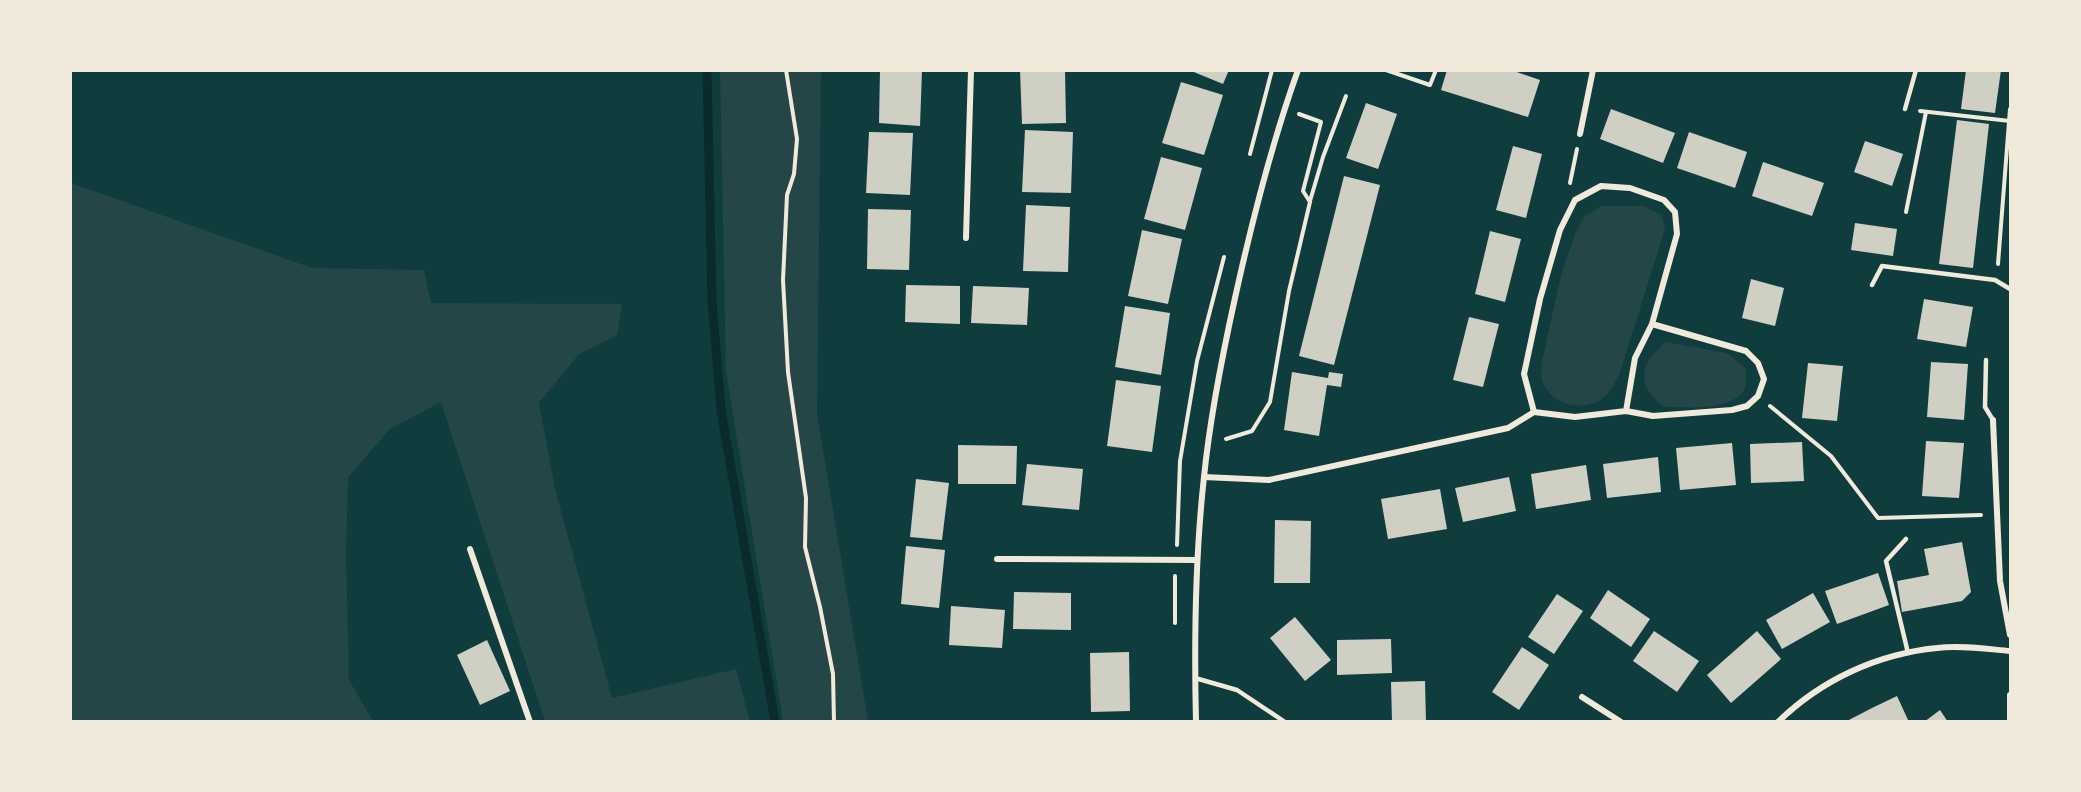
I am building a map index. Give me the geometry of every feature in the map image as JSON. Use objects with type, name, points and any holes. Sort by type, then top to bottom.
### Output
[{"type":"street","points":[[966,237],[971,70]]},
{"type":"street","points":[[1196,722],[1197,560],[1208,444],[1222,357],[1251,226],[1284,109],[1298,70]]},
{"type":"street","points":[[1580,134],[1593,70]]},
{"type":"street","points":[[1534,412],[1524,374],[1540,299],[1560,230],[1575,200],[1601,186],[1630,188],[1664,200],[1675,212],[1677,234],[1652,324],[1635,358],[1626,411]]},
{"type":"street","points":[[1204,477],[1269,480],[1508,428],[1534,412],[1575,417],[1626,411],[1653,416],[1732,410],[1747,406],[1758,396],[1764,379],[1758,363],[1746,351],[1652,324]]},
{"type":"street","points":[[1993,420],[2000,581],[2010,635]]},
{"type":"street","points":[[470,549],[530,722]]},
{"type":"street","points":[[997,559],[1197,560]]},
{"type":"street","points":[[1778,722],[1829,681],[1848,672],[1908,653],[1939,648],[2010,651]]},
{"type":"street","points":[[2010,695],[2010,722]]},
{"type":"street","points":[[1582,697],[1621,722]]},
{"type":"lane","points":[[1905,109],[1916,70]]},
{"type":"lane","points":[[1872,285],[1882,266],[1995,280],[2010,289]]},
{"type":"lane","points":[[1986,360],[1985,407],[1993,420]]},
{"type":"lane","points":[[1906,538],[1886,561],[1908,653]]},
{"type":"lane","points":[[1195,678],[1237,690],[1285,722]]},
{"type":"path","points":[[786,70],[797,139],[794,174],[787,195],[783,280],[788,372],[806,498],[805,547],[820,606],[833,674],[834,722]]},
{"type":"path","points":[[1386,70],[1430,85],[1436,70]]},
{"type":"path","points":[[1208,444],[1252,430],[1270,402],[1289,291],[1310,202],[1323,157],[1346,96]]},
{"type":"path","points":[[1284,109],[1321,122],[1303,191],[1310,202]]},
{"type":"path","points":[[1905,109],[2010,121]]},
{"type":"path","points":[[1999,256],[2010,109]]},
{"type":"path","points":[[1906,212],[1926,112]]},
{"type":"path","points":[[1570,181],[1574,165]]},
{"type":"path","points":[[1758,396],[1831,456],[1878,518],[1998,515]]},
{"type":"shaded area","points":[[720,71],[821,71],[817,414],[868,721],[783,721],[726,372]]},
{"type":"shaded area","points":[[71,183],[312,268],[424,270],[431,303],[622,304],[617,335],[578,355],[539,403],[555,489],[612,698],[736,669],[750,721],[545,721],[441,402],[390,429],[348,477],[346,554],[349,680],[373,721],[71,721]]},
{"type":"shaded area","points":[[1602,206],[1644,206],[1662,215],[1665,229],[1616,380],[1608,393],[1597,402],[1581,406],[1573,405],[1557,399],[1546,388],[1542,380],[1541,366],[1562,271],[1576,232],[1584,217]]},
{"type":"shaded area","points":[[1666,342],[1727,353],[1746,369],[1745,388],[1739,396],[1720,405],[1664,407],[1648,390],[1644,374],[1650,358]]},
{"type":"building","points":[[880,70],[922,70],[920,126],[879,123]]},
{"type":"building","points":[[1020,70],[1065,70],[1066,123],[1022,124]]},
{"type":"building","points":[[1189,70],[1229,70],[1223,84]]},
{"type":"building","points":[[1447,70],[1511,70],[1540,80],[1528,117],[1441,90]]},
{"type":"building","points":[[1966,70],[2001,70],[1995,113],[1961,109]]},
{"type":"building","points":[[1181,82],[1223,95],[1204,155],[1162,143]]},
{"type":"building","points":[[1366,103],[1397,114],[1378,169],[1346,158]]},
{"type":"building","points":[[1611,109],[1675,133],[1663,163],[1600,139]]},
{"type":"building","points":[[1957,120],[1989,124],[1973,268],[1939,264]]},
{"type":"building","points":[[1025,130],[1073,132],[1071,193],[1022,192]]},
{"type":"building","points":[[869,132],[913,133],[910,195],[866,193]]},
{"type":"building","points":[[1689,132],[1747,152],[1735,188],[1677,168]]},
{"type":"building","points":[[1865,141],[1903,154],[1892,186],[1854,172]]},
{"type":"building","points":[[1513,146],[1542,154],[1526,218],[1496,210]]},
{"type":"building","points":[[1161,157],[1202,168],[1185,230],[1144,219]]},
{"type":"building","points":[[1763,162],[1824,183],[1812,216],[1752,196]]},
{"type":"building","points":[[1344,176],[1380,185],[1334,365],[1299,356]]},
{"type":"building","points":[[1026,205],[1070,207],[1068,272],[1023,271]]},
{"type":"building","points":[[868,209],[911,210],[909,270],[867,269]]},
{"type":"building","points":[[1855,223],[1897,229],[1893,256],[1851,250]]},
{"type":"building","points":[[1142,230],[1182,239],[1168,304],[1128,296]]},
{"type":"building","points":[[1490,231],[1521,239],[1505,302],[1475,294]]},
{"type":"building","points":[[1751,279],[1784,288],[1775,326],[1742,318]]},
{"type":"building","points":[[906,285],[960,286],[960,324],[905,322]]},
{"type":"building","points":[[973,286],[1029,288],[1027,325],[971,323]]},
{"type":"building","points":[[1924,299],[1973,307],[1966,347],[1917,339]]},
{"type":"building","points":[[1125,306],[1170,313],[1161,375],[1115,367]]},
{"type":"building","points":[[1469,317],[1499,324],[1483,387],[1453,380]]},
{"type":"building","points":[[1931,362],[1968,364],[1964,420],[1927,417]]},
{"type":"building","points":[[1808,363],[1843,366],[1837,421],[1802,418]]},
{"type":"building","points":[[1292,372],[1328,378],[1329,372],[1343,374],[1341,387],[1327,385],[1319,436],[1284,430]]},
{"type":"building","points":[[1116,380],[1161,386],[1152,452],[1107,446]]},
{"type":"building","points":[[1926,441],[1964,443],[1959,498],[1922,496]]},
{"type":"building","points":[[1802,442],[1804,481],[1751,483],[1750,444]]},
{"type":"building","points":[[1732,443],[1736,485],[1680,490],[1676,448]]},
{"type":"building","points":[[958,445],[1017,446],[1016,484],[958,484]]},
{"type":"building","points":[[1658,457],[1661,492],[1607,498],[1603,464]]},
{"type":"building","points":[[1027,464],[1083,469],[1079,510],[1022,505]]},
{"type":"building","points":[[1586,465],[1591,500],[1536,509],[1531,474]]},
{"type":"building","points":[[1509,477],[1516,511],[1463,522],[1455,488]]},
{"type":"building","points":[[916,479],[949,483],[942,540],[910,537]]},
{"type":"building","points":[[1440,489],[1447,529],[1388,539],[1381,499]]},
{"type":"building","points":[[1275,520],[1311,521],[1310,583],[1274,583]]},
{"type":"building","points":[[1962,542],[1971,592],[1962,601],[1902,612],[1897,581],[1929,575],[1924,549]]},
{"type":"building","points":[[906,546],[945,550],[939,608],[901,604]]},
{"type":"building","points":[[1878,573],[1889,605],[1837,624],[1825,591]]},
{"type":"building","points":[[1608,590],[1650,619],[1631,647],[1590,618]]},
{"type":"building","points":[[1014,592],[1071,593],[1071,630],[1013,629]]},
{"type":"building","points":[[1813,593],[1830,622],[1782,649],[1766,620]]},
{"type":"building","points":[[1557,594],[1583,611],[1554,654],[1528,637]]},
{"type":"building","points":[[951,606],[1005,610],[1002,648],[949,645]]},
{"type":"building","points":[[1295,617],[1331,660],[1305,681],[1270,638]]},
{"type":"building","points":[[1654,631],[1699,661],[1677,692],[1633,661]]},
{"type":"building","points":[[1757,631],[1781,659],[1731,703],[1707,675]]},
{"type":"building","points":[[1391,639],[1392,673],[1337,675],[1337,640]]},
{"type":"building","points":[[487,640],[510,691],[480,705],[457,655]]},
{"type":"building","points":[[1522,647],[1549,665],[1519,710],[1492,692]]},
{"type":"building","points":[[1129,652],[1130,711],[1091,712],[1090,653]]},
{"type":"building","points":[[1425,681],[1426,722],[1392,722],[1391,682]]},
{"type":"building","points":[[1897,696],[1909,722],[1845,722],[1872,708]]},
{"type":"building","points":[[1940,710],[1948,722],[1924,722]]},
{"type":"waterway","points":[[707,70],[712,302],[721,410],[775,722]]}]
